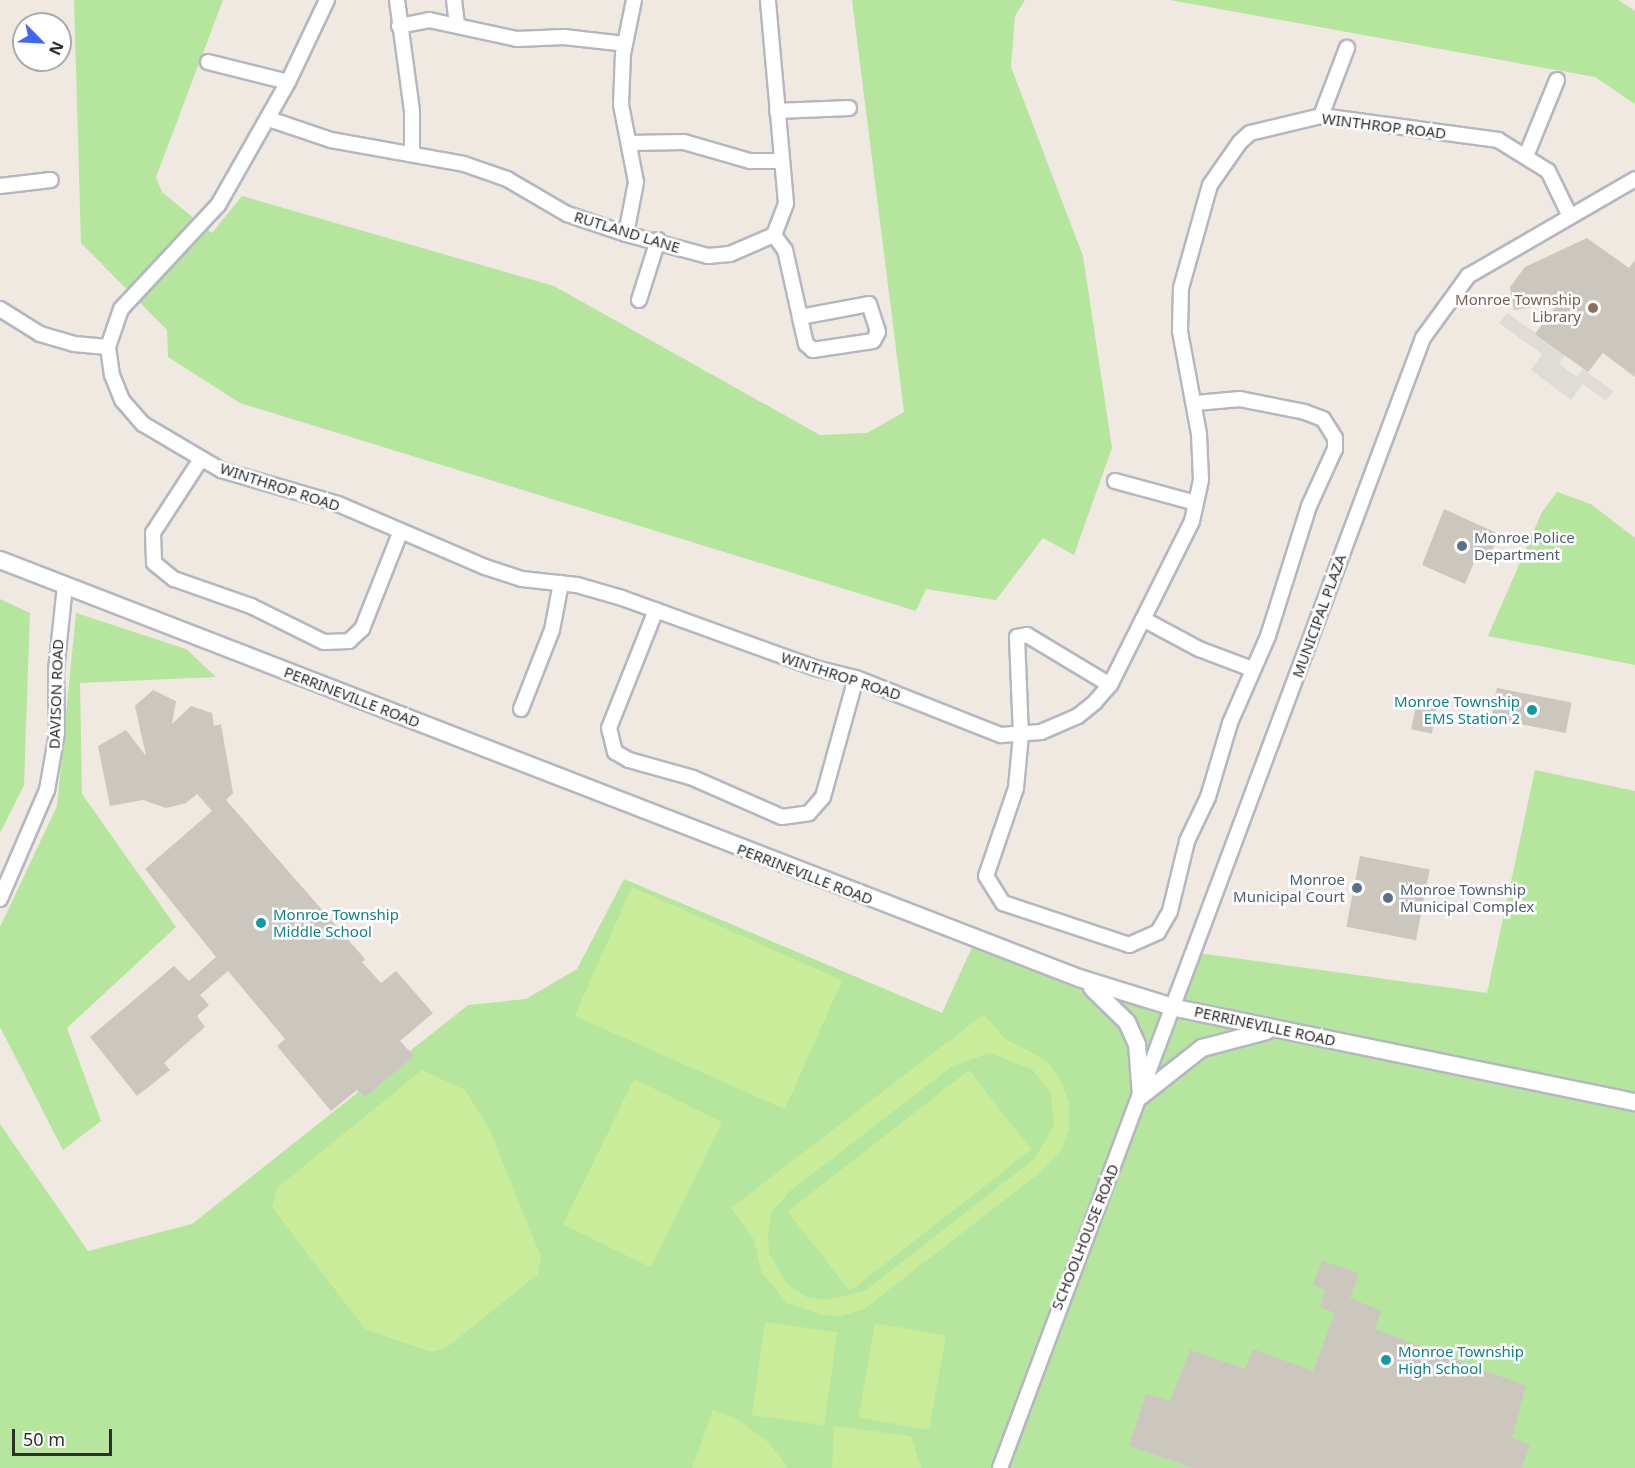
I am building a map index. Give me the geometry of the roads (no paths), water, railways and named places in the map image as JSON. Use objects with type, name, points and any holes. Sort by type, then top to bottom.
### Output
[{"type":"street","points":[[0,309],[40,334],[74,344],[108,347],[121,309],[218,205],[269,119],[327,0]]},
{"type":"street","points":[[397,0],[412,111],[412,152]]},
{"type":"street","points":[[454,0],[457,23]]},
{"type":"street","points":[[626,234],[636,189],[621,105],[625,44],[634,0]]},
{"type":"street","points":[[768,0],[786,203],[774,235],[785,250],[806,344],[813,350],[873,340],[878,332],[869,304],[800,317]]},
{"type":"street","points":[[399,26],[429,20],[457,23],[517,39],[564,37],[625,44]]},
{"type":"street","points":[[1321,116],[1347,48]]},
{"type":"street","points":[[208,62],[288,82]]},
{"type":"street","points":[[1526,156],[1557,80]]},
{"type":"street","points":[[777,111],[849,108]]},
{"type":"street","name":"WINTHROP ROAD","points":[[108,347],[122,400],[143,424],[201,459],[281,490],[338,504],[400,534],[522,579],[561,583],[656,610],[815,668],[856,678],[1001,735],[1021,735],[1078,716],[1110,685],[1192,521],[1202,480],[1196,403],[1180,331],[1181,288],[1210,185],[1223,162],[1250,133],[1321,116],[1498,140],[1548,171],[1569,214]]},
{"type":"street","name":"RUTLAND LANE","points":[[269,119],[331,140],[412,152],[507,180],[567,214],[626,234],[658,240],[708,256],[730,254],[774,235]]},
{"type":"street","points":[[629,143],[684,142],[750,161],[782,161]]},
{"type":"street","name":"MUNICIPAL PLAZA","points":[[1176,1008],[1422,338],[1468,276],[1504,251],[1635,179]]},
{"type":"street","points":[[0,186],[51,180]]},
{"type":"street","points":[[639,300],[658,240]]},
{"type":"street","points":[[1110,685],[1022,635],[1017,638],[1021,735],[1016,788],[987,867],[990,886],[1003,903],[1120,943],[1145,941],[1158,932],[1170,911],[1187,841],[1208,797],[1335,438],[1323,419],[1305,412],[1240,399],[1196,403]]},
{"type":"street","points":[[201,459],[153,533],[154,564],[174,579],[251,606],[324,642],[349,641],[362,629],[400,534]]},
{"type":"street","points":[[1115,481],[1196,503]]},
{"type":"street","name":"PERRINEVILLE ROAD","points":[[0,560],[1079,978],[1176,1008],[1635,1102]]},
{"type":"street","points":[[521,709],[552,630],[561,583]]},
{"type":"street","name":"DAVISON ROAD","points":[[0,899],[47,790],[57,733],[56,671],[65,586]]},
{"type":"street","points":[[656,610],[628,689],[613,717],[609,735],[615,752],[629,760],[693,778],[782,817],[809,813],[823,797],[856,678]]},
{"type":"street","points":[[1143,619],[1199,649],[1252,669]]},
{"type":"street","points":[[1079,978],[1109,1000],[1127,1022],[1137,1044],[1141,1096]]},
{"type":"street","name":"SCHOOLHOUSE ROAD","points":[[1000,1468],[1048,1331],[1176,1008]]},
{"type":"street","points":[[1141,1096],[1202,1048],[1280,1029]]},
{"type":"place","name":"Monroe Township Library","points":[[1593,308]]},
{"type":"place","name":"Monroe Police Department","points":[[1462,546]]},
{"type":"place","name":"Monroe Township EMS Station 2","points":[[1532,710]]},
{"type":"place","name":"Monroe Municipal Court","points":[[1357,888]]},
{"type":"place","name":"Monroe Township Municipal Complex","points":[[1388,898]]},
{"type":"place","name":"Monroe Township Middle School","points":[[261,923]]},
{"type":"place","name":"Monroe Township High School","points":[[1386,1360]]}]
